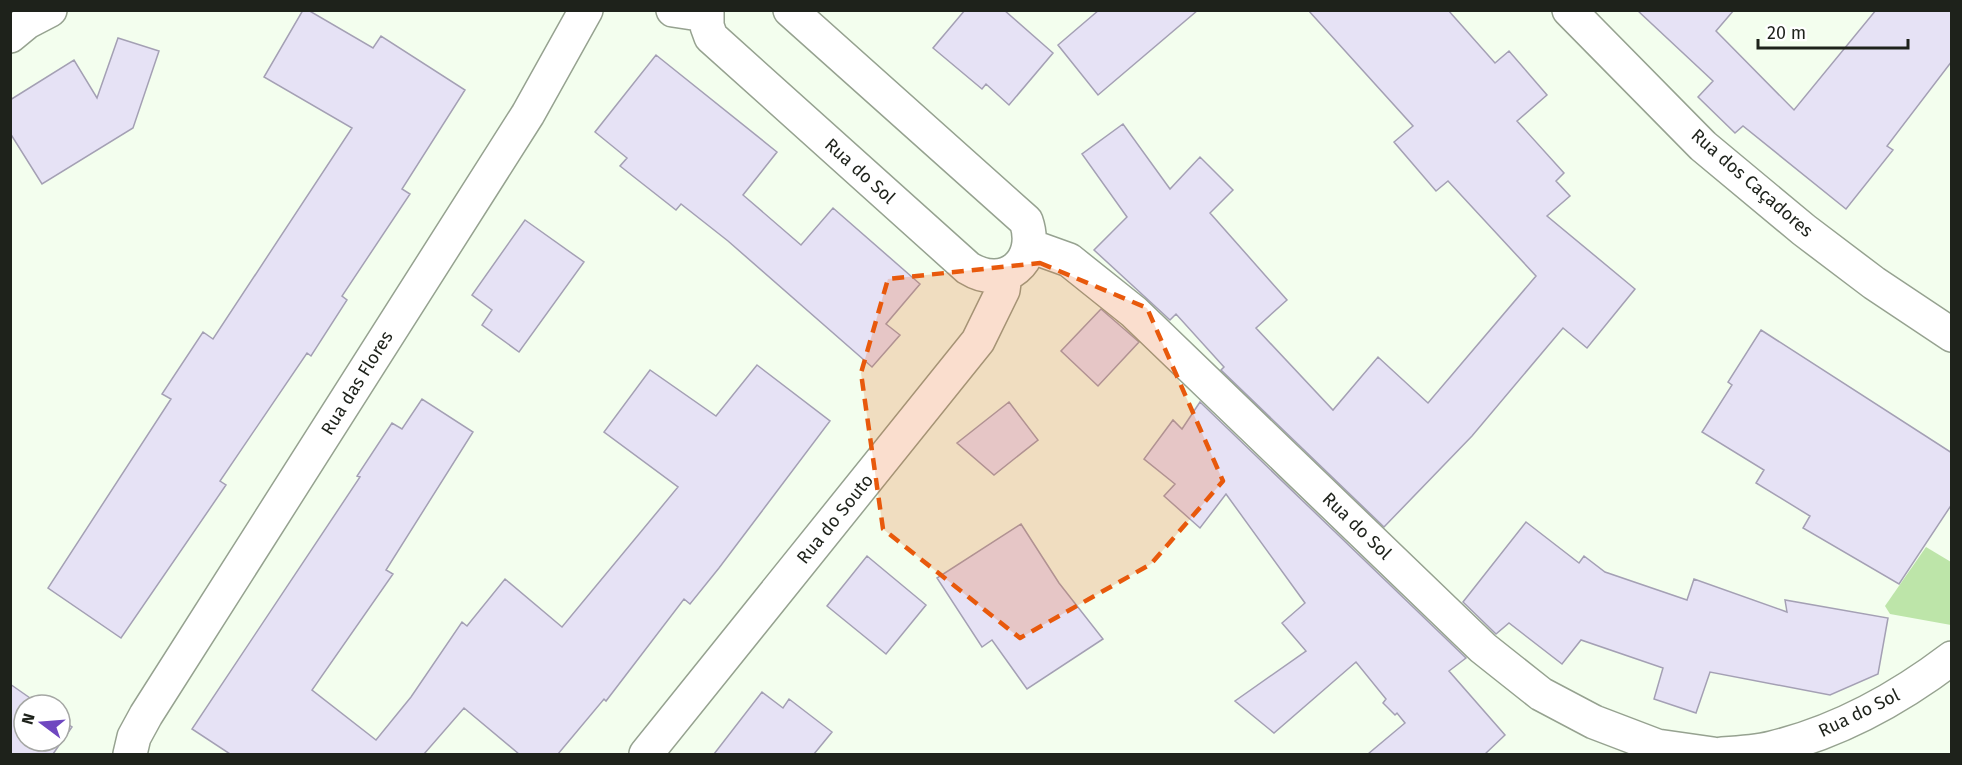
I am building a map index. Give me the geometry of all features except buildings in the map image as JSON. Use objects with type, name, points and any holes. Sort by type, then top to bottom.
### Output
[{"type":"street","points":[[10,36],[27,22],[50,10]]},
{"type":"street","name":"Rua das Flores","points":[[130,754],[134,737],[146,715],[528,114],[586,10]]},
{"type":"street","name":"Rua do Sol","points":[[673,10],[706,13],[711,37],[968,268],[980,275],[1005,274]]},
{"type":"street","points":[[790,10],[1026,221],[1030,233],[1030,246],[1026,258],[1005,274]]},
{"type":"street","name":"Rua dos Caçadores","points":[[1569,10],[1703,146],[1804,230],[1874,283],[1952,335]]},
{"type":"street","name":"Rua do Sol","points":[[1030,246],[1069,260],[1134,312],[1483,648],[1541,694],[1594,722],[1657,746],[1713,754]]},
{"type":"street","name":"Rua do Souto","points":[[646,754],[978,341],[1003,290],[1005,274]]},
{"type":"street","name":"Rua do Sol","points":[[1722,754],[1770,749],[1815,736],[1863,715],[1920,681],[1952,658]]},
{"type":"highlighted area","points":[[1040,263],[1147,308],[1223,481],[1151,564],[1020,638],[883,529],[861,373],[888,279]]},
{"type":"green space","points":[[1926,547],[1951,562],[1951,625],[1890,614],[1885,606]]}]
